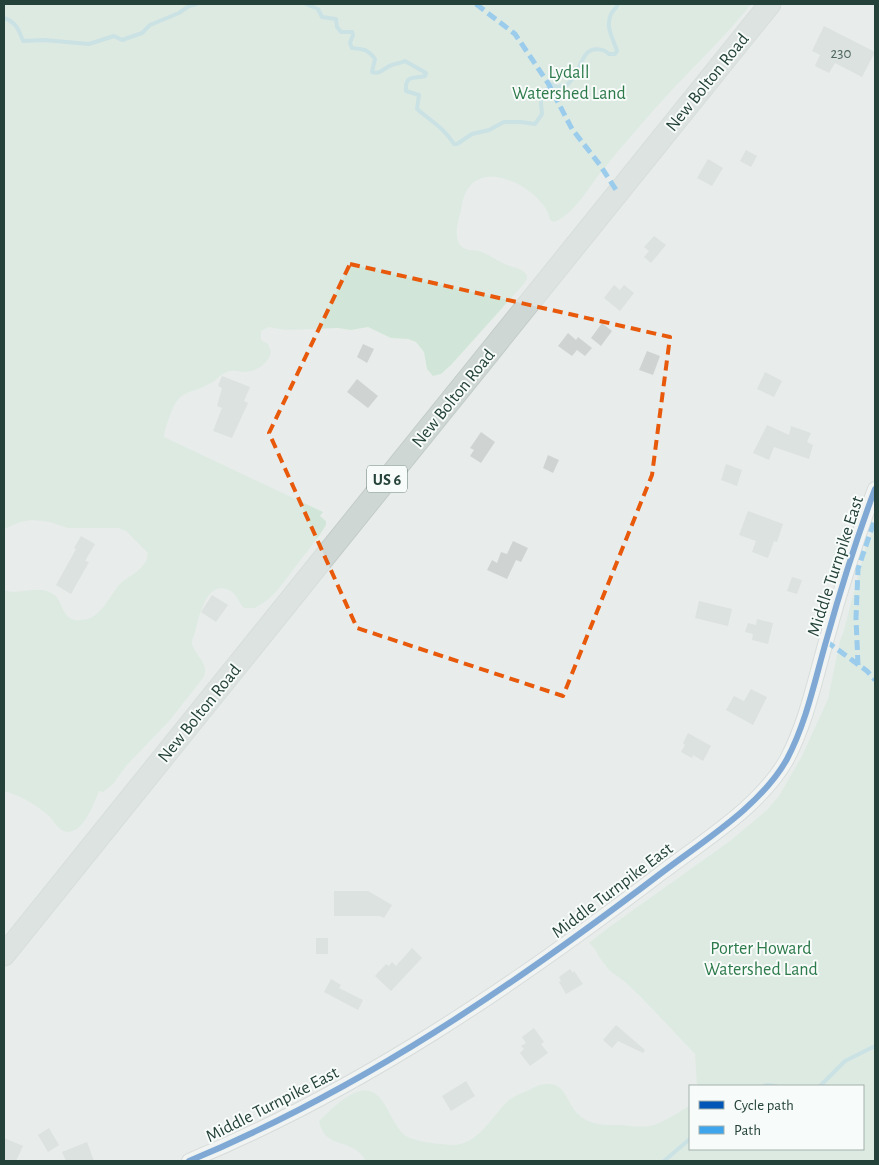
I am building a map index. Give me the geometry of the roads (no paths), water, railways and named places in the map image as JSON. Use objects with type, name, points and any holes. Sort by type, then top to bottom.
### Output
[{"type":"main road","name":"New Bolton Road","points":[[4,955],[770,4]]},
{"type":"street","name":"Middle Turnpike East","points":[[189,1161],[236,1142],[312,1104],[423,1041],[491,997],[603,918],[719,830],[762,794],[786,760],[800,732],[836,607],[875,488]]},
{"type":"waterway","points":[[4,18],[16,27],[23,41],[44,40],[89,44],[114,36],[122,40],[142,33],[150,25],[196,4]]},
{"type":"waterway","points":[[306,4],[318,9],[322,17],[336,19],[337,27],[341,32],[352,32],[353,35],[350,43],[352,48],[365,50],[375,59],[372,72],[381,72],[389,66],[405,61],[426,73],[425,76],[411,78],[407,82],[406,91],[419,95],[417,109],[442,129],[454,144],[472,134],[489,130],[504,122],[535,124],[542,114],[540,92],[547,89]]},
{"type":"waterway","points":[[552,84],[556,87],[567,85],[590,51],[599,49],[609,54],[615,54],[617,51],[610,32],[609,19],[618,4]]},
{"type":"waterway","points":[[821,1085],[845,1061],[875,1046]]},
{"type":"waterway","points":[[664,1161],[689,1140]]},
{"type":"park label","name":"Lydall Watershed Land","points":[[569,82]]},
{"type":"park label","name":"Porter Howard Watershed Land","points":[[761,958]]}]
